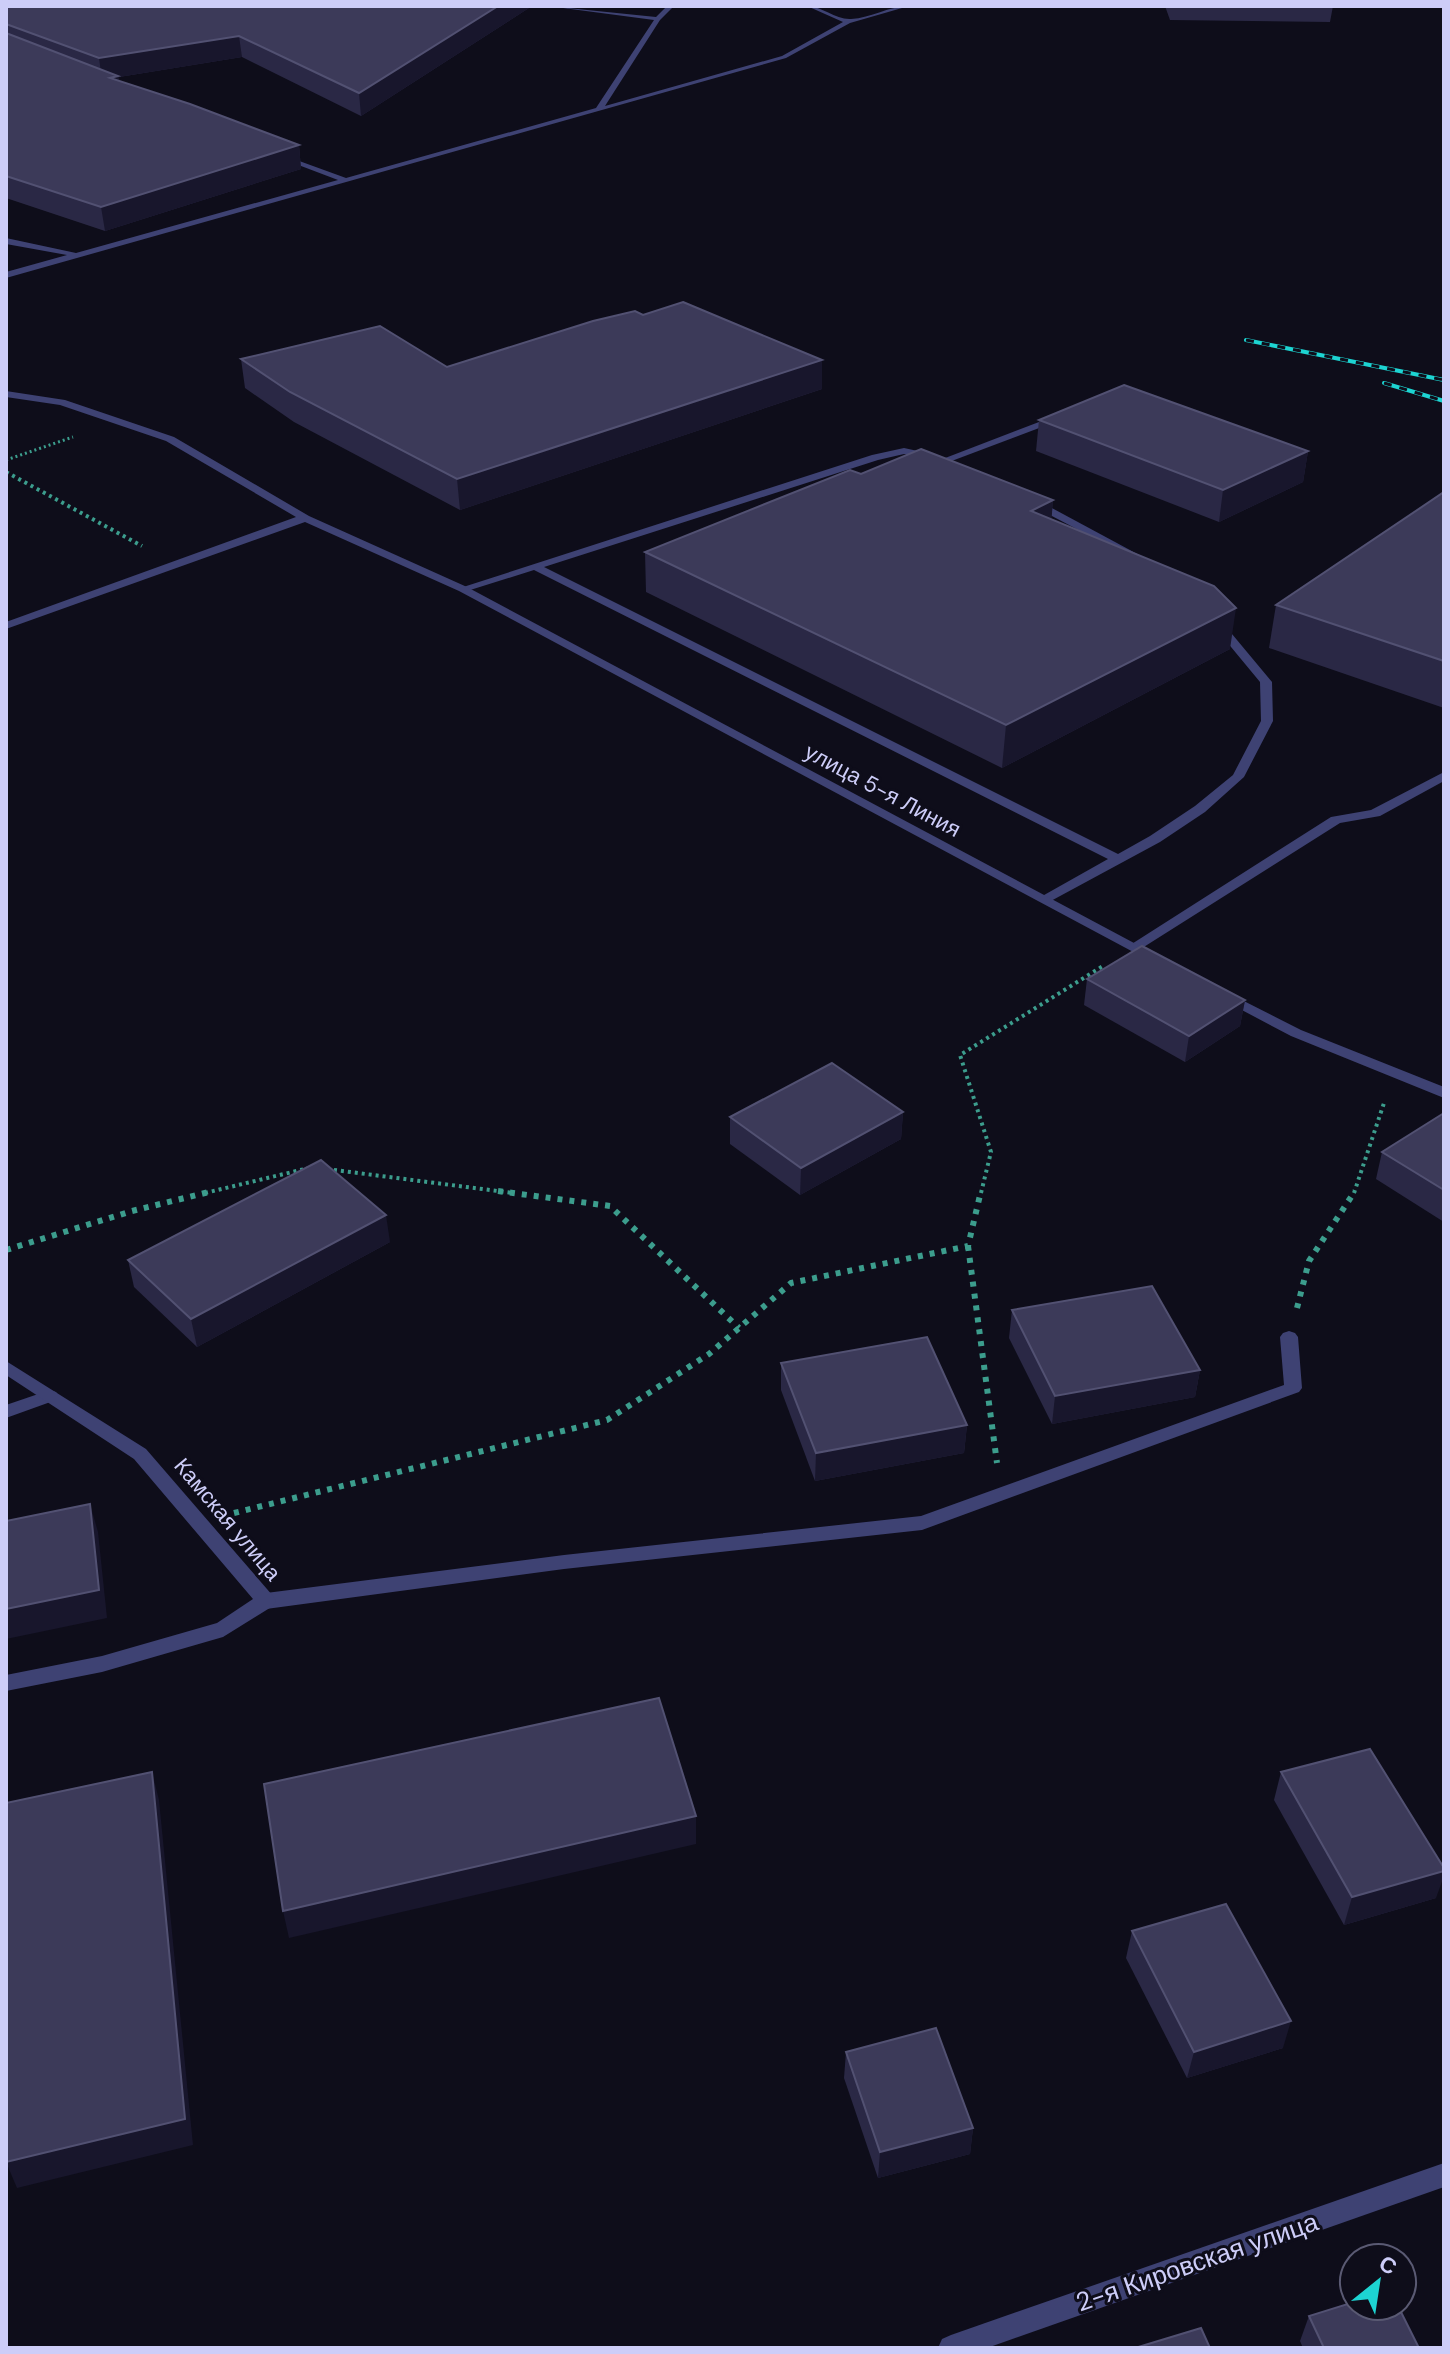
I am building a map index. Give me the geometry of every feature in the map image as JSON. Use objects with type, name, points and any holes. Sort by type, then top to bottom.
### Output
[{"type":"street","points":[[551,6],[658,19]]},
{"type":"street","points":[[599,110],[658,19],[671,6]]},
{"type":"street","points":[[810,6],[848,22]]},
{"type":"street","points":[[6,275],[784,57],[848,22],[906,6]]},
{"type":"street","points":[[272,151],[345,180]]},
{"type":"street","points":[[6,241],[77,255]]},
{"type":"street","name":"улица 5-я Линия","points":[[6,394],[62,402],[170,439],[305,518],[463,589],[1175,969]]},
{"type":"street","points":[[945,460],[1068,414]]},
{"type":"street","points":[[463,589],[892,453],[924,453],[959,467]]},
{"type":"street","points":[[1026,499],[1080,525],[1147,565]]},
{"type":"street","points":[[6,626],[305,518]]},
{"type":"street","points":[[536,567],[1118,859]]},
{"type":"street","points":[[1044,899],[1200,809],[1238,777],[1267,721],[1266,682],[1210,616]]},
{"type":"street","points":[[1134,947],[1336,820],[1375,813],[1444,776]]},
{"type":"street","points":[[1215,990],[1296,1033],[1444,1093]]},
{"type":"street","points":[[266,1601],[564,1562],[922,1523],[1293,1388],[1289,1337]]},
{"type":"street","name":"Камская улица","points":[[6,1367],[140,1454],[266,1601],[223,1629],[102,1664],[6,1683]]},
{"type":"street","points":[[6,1412],[50,1396]]},
{"type":"street","name":"2-я Кировская улица","points":[[951,2348],[1444,2175]]},
{"type":"path","points":[[6,460],[118,421]]},
{"type":"path","points":[[6,472],[174,565]]},
{"type":"path","points":[[1001,1494],[968,1246],[991,1152],[960,1055],[1134,947]]},
{"type":"path","points":[[1289,1337],[1309,1261],[1354,1194],[1394,1075]]},
{"type":"path","points":[[6,1250],[132,1211],[308,1167],[610,1206],[739,1328]]},
{"type":"path","points":[[198,1522],[607,1420],[709,1354],[791,1283],[968,1246]]},
{"type":"building","points":[[6,6],[498,6],[359,93],[239,36],[99,58],[6,24]]},
{"type":"building","points":[[6,33],[118,76],[110,78],[299,145],[101,207],[6,176]]},
{"type":"building","points":[[683,302],[822,360],[457,479],[290,392],[241,359],[380,326],[447,367],[593,321],[635,311],[643,315]]},
{"type":"building","points":[[1124,385],[1308,451],[1223,490],[1039,420]]},
{"type":"building","points":[[921,449],[1053,500],[1031,511],[1214,586],[1236,608],[1006,725],[645,552],[850,470],[861,474]]},
{"type":"building","points":[[1444,492],[1444,661],[1276,605]]},
{"type":"building","points":[[1142,946],[1245,1000],[1189,1036],[1087,979]]},
{"type":"building","points":[[832,1063],[903,1112],[801,1168],[730,1117]]},
{"type":"building","points":[[1444,1113],[1444,1190],[1382,1152]]},
{"type":"building","points":[[321,1160],[386,1215],[191,1319],[128,1260]]},
{"type":"building","points":[[1152,1286],[1200,1370],[1055,1396],[1012,1310]]},
{"type":"building","points":[[927,1337],[967,1425],[816,1453],[781,1363]]},
{"type":"building","points":[[90,1504],[99,1590],[6,1609],[6,1521]]},
{"type":"building","points":[[659,1698],[696,1816],[283,1911],[264,1784]]},
{"type":"building","points":[[1370,1749],[1444,1871],[1352,1897],[1281,1772]]},
{"type":"building","points":[[152,1772],[185,2119],[6,2162],[6,1803]]},
{"type":"building","points":[[1226,1904],[1291,2021],[1194,2052],[1132,1931]]},
{"type":"building","points":[[936,2028],[973,2128],[880,2152],[846,2052]]},
{"type":"building","points":[[1338,2307],[1338,2322],[1406,2322],[1419,2348],[1324,2348],[1309,2316]]},
{"type":"building","points":[[1201,2328],[1210,2348],[1135,2348]]},
{"type":"railway","points":[[1246,340],[1444,380]]},
{"type":"railway","points":[[1384,383],[1444,401]]}]
